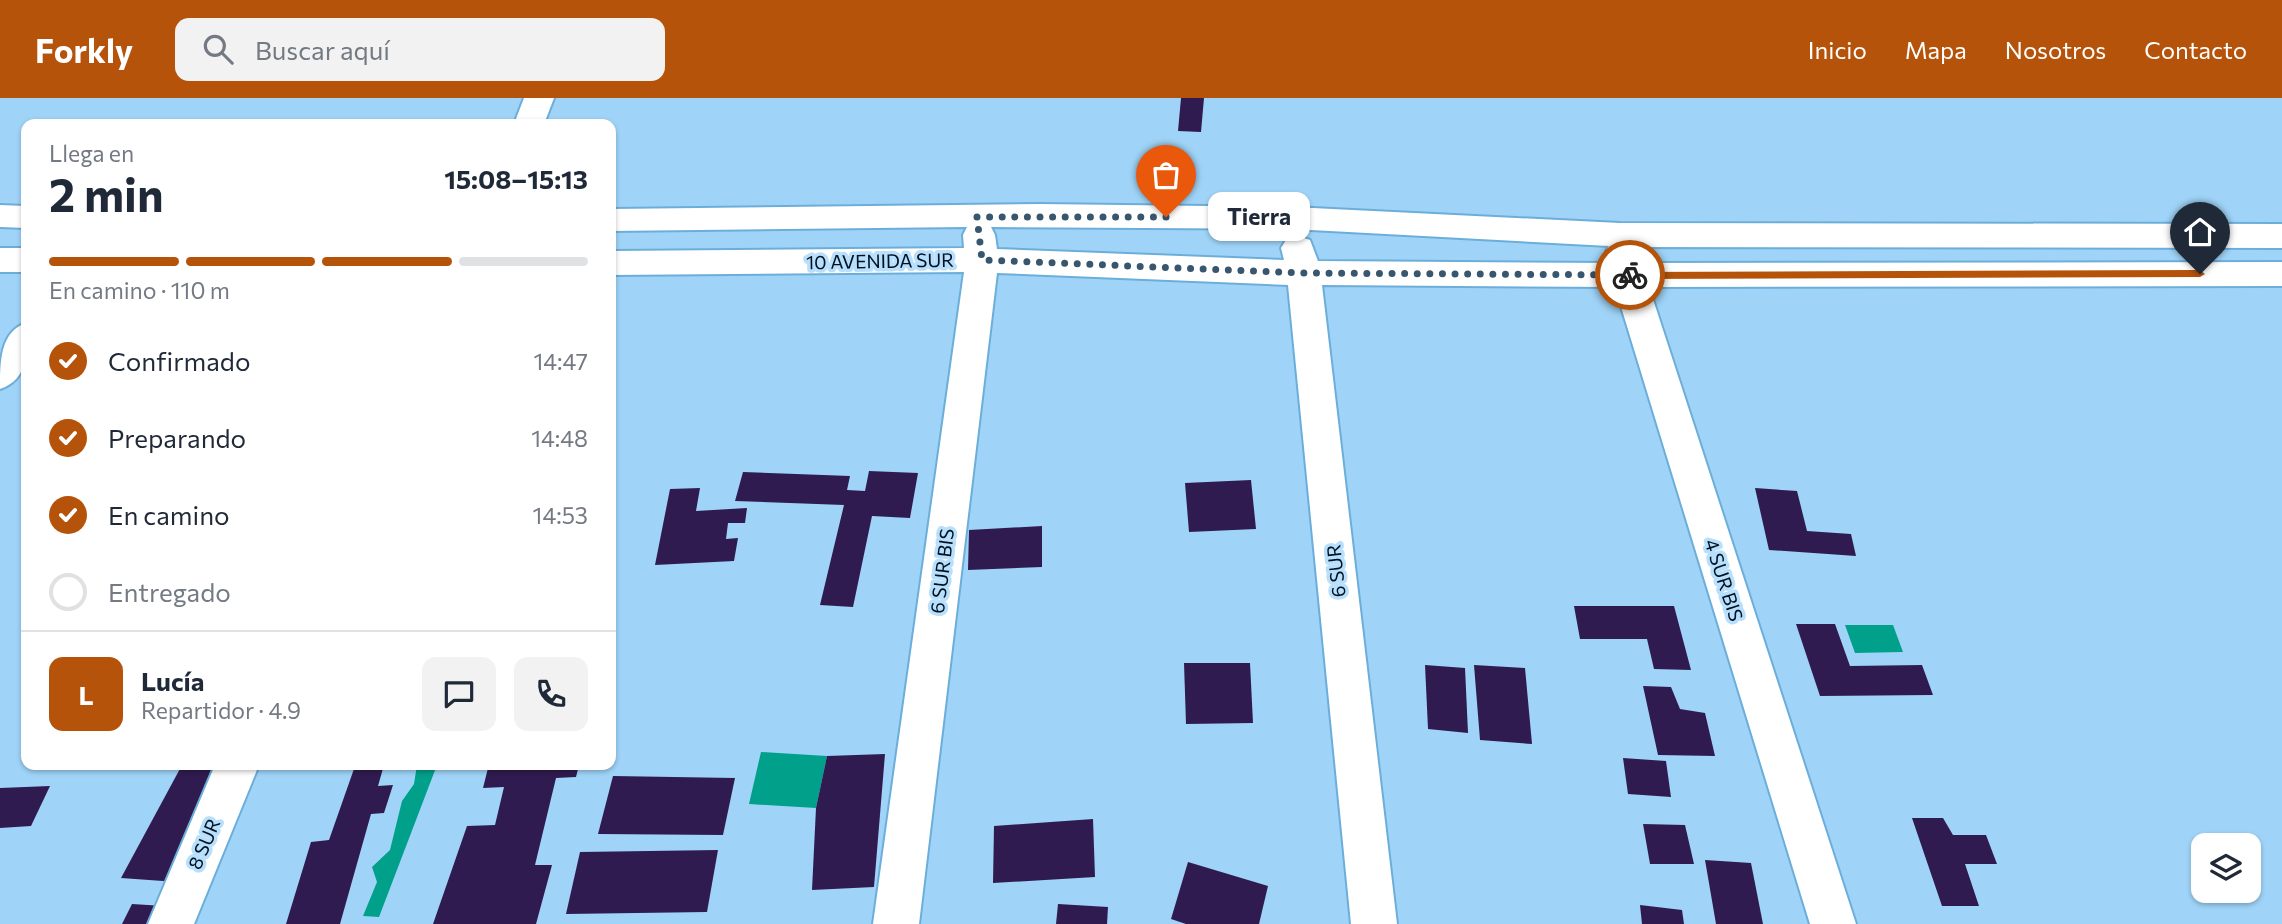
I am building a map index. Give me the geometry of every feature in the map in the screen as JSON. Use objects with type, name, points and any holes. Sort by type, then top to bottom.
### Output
[{"type":"street","points":[[531,119],[539,98]]},
{"type":"street","points":[[616,220],[1040,215],[1292,219],[1620,235],[2282,236]]},
{"type":"street","points":[[0,216],[21,217]]},
{"type":"street","name":"6 SUR BIS","points":[[896,924],[982,260],[977,217]]},
{"type":"street","name":"6 SUR","points":[[1292,219],[1304,273],[1374,924]]},
{"type":"street","name":"4 SUR BIS","points":[[1620,235],[1628,275],[1833,924]]},
{"type":"street","points":[[0,260],[21,260]]},
{"type":"street","name":"10 AVENIDA SUR","points":[[616,263],[982,260],[1304,273],[2282,274]]},
{"type":"street","points":[[0,375],[21,344]]},
{"type":"street","name":"8 SUR","points":[[171,924],[235,770]]},
{"type":"shaded area","points":[[1845,625],[1893,625],[1903,652],[1855,653]]},
{"type":"shaded area","points":[[761,752],[827,756],[816,808],[749,804]]},
{"type":"shaded area","points":[[416,770],[435,770],[379,917],[363,916],[377,882],[372,867],[390,850],[402,801],[414,784]]},
{"type":"building","points":[[1181,98],[1204,98],[1201,132],[1178,131]]},
{"type":"building","points":[[869,471],[918,473],[910,518],[872,516],[853,607],[820,605],[844,505],[735,501],[743,472],[850,476],[847,490],[865,491]]},
{"type":"building","points":[[1251,480],[1256,529],[1189,532],[1185,483]]},
{"type":"building","points":[[700,488],[696,511],[747,508],[745,523],[728,523],[726,539],[738,538],[734,561],[655,565],[670,489]]},
{"type":"building","points":[[1755,488],[1797,491],[1807,531],[1851,534],[1856,556],[1769,550]]},
{"type":"building","points":[[1042,526],[1042,567],[968,570],[969,530]]},
{"type":"building","points":[[1574,606],[1674,606],[1691,670],[1654,669],[1647,639],[1580,639]]},
{"type":"building","points":[[1796,624],[1835,624],[1850,666],[1922,665],[1933,695],[1820,696]]},
{"type":"building","points":[[1184,663],[1250,663],[1253,723],[1186,724]]},
{"type":"building","points":[[1425,665],[1465,668],[1468,733],[1428,729]]},
{"type":"building","points":[[1474,665],[1525,668],[1532,744],[1480,740]]},
{"type":"building","points":[[1643,686],[1671,687],[1680,709],[1705,713],[1715,756],[1658,755]]},
{"type":"building","points":[[885,754],[874,887],[812,890],[816,808],[827,756]]},
{"type":"building","points":[[1623,758],[1666,761],[1671,797],[1628,794]]},
{"type":"building","points":[[179,770],[235,770],[177,882],[121,878]]},
{"type":"building","points":[[354,770],[383,770],[378,786],[393,785],[384,813],[371,814],[340,924],[286,924],[311,842],[329,840]]},
{"type":"building","points":[[488,770],[578,770],[576,777],[556,778],[535,865],[552,865],[536,924],[433,924],[467,826],[495,825],[504,787],[483,788]]},
{"type":"building","points":[[613,776],[735,778],[723,835],[598,834]]},
{"type":"building","points":[[50,786],[31,826],[0,828],[0,788]]},
{"type":"building","points":[[1912,818],[1943,818],[1953,835],[1986,835],[1997,864],[1965,864],[1979,906],[1942,906]]},
{"type":"building","points":[[1093,819],[1095,877],[993,883],[994,826]]},
{"type":"building","points":[[1643,824],[1685,825],[1694,864],[1650,864]]},
{"type":"building","points":[[718,850],[707,912],[566,914],[580,852]]},
{"type":"building","points":[[1705,860],[1751,863],[1763,924],[1716,924]]},
{"type":"building","points":[[1188,862],[1268,886],[1259,924],[1186,924],[1171,919]]},
{"type":"building","points":[[132,904],[180,907],[172,924],[122,924]]},
{"type":"building","points":[[1058,904],[1108,907],[1107,924],[1056,924]]},
{"type":"building","points":[[1640,905],[1682,910],[1684,924],[1642,924]]},
{"type":"way so far","points":[[1166,217],[977,217],[982,260],[1304,273],[1630,275]]},
{"type":"place","name":"Tierra","points":[[1166,217]]},
{"type":"route","points":[[1630,275],[2200,274]]}]
